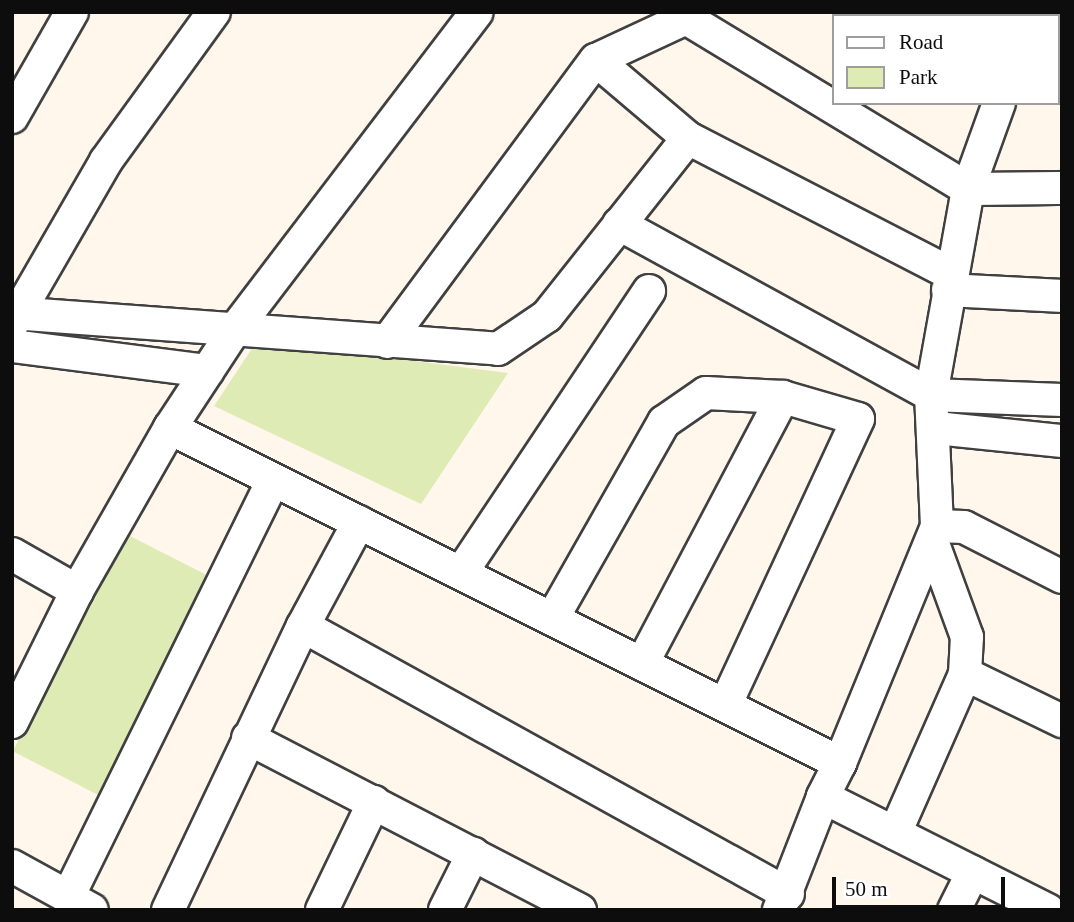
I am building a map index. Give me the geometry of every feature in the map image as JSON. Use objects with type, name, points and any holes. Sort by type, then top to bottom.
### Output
[{"type":"street","points":[[12,117],[72,12]]},
{"type":"street","points":[[214,12],[106,161],[14,317],[498,349],[547,316],[688,138]]},
{"type":"street","points":[[12,722],[76,591],[170,428],[207,371],[233,332],[477,12]]},
{"type":"street","points":[[387,342],[596,60],[688,15],[832,104]]},
{"type":"street","points":[[596,60],[688,138],[949,281],[1062,296]]},
{"type":"street","points":[[833,105],[968,189],[1062,188]]},
{"type":"street","points":[[895,834],[965,674],[967,637],[935,534],[936,428],[932,395],[949,281],[968,189],[998,105]]},
{"type":"street","points":[[619,224],[932,395],[1062,400]]},
{"type":"street","points":[[461,573],[649,291]]},
{"type":"street","points":[[12,346],[207,371]]},
{"type":"street","points":[[552,618],[664,422],[706,393],[783,397],[858,419],[725,705]]},
{"type":"street","points":[[642,664],[783,397]]},
{"type":"street","points":[[170,428],[840,763]]},
{"type":"street","points":[[936,428],[1012,439],[1062,441]]},
{"type":"street","points":[[1012,439],[1062,465]]},
{"type":"street","points":[[12,866],[80,903],[273,480]]},
{"type":"street","points":[[168,910],[303,626],[359,523]]},
{"type":"street","points":[[935,534],[964,527],[1062,577]]},
{"type":"street","points":[[303,626],[784,902],[823,797],[840,763],[935,534]]},
{"type":"street","points":[[12,554],[76,591]]},
{"type":"street","points":[[965,674],[1062,721]]},
{"type":"street","points":[[248,738],[580,910]]},
{"type":"street","points":[[823,797],[1048,910]]},
{"type":"street","points":[[322,910],[374,802]]},
{"type":"street","points":[[445,910],[474,854]]},
{"type":"street","points":[[954,910],[973,872]]},
{"type":"green space","points":[[257,341],[508,373],[421,504],[214,406]]},
{"type":"green space","points":[[124,533],[214,579],[103,797],[13,751]]}]
